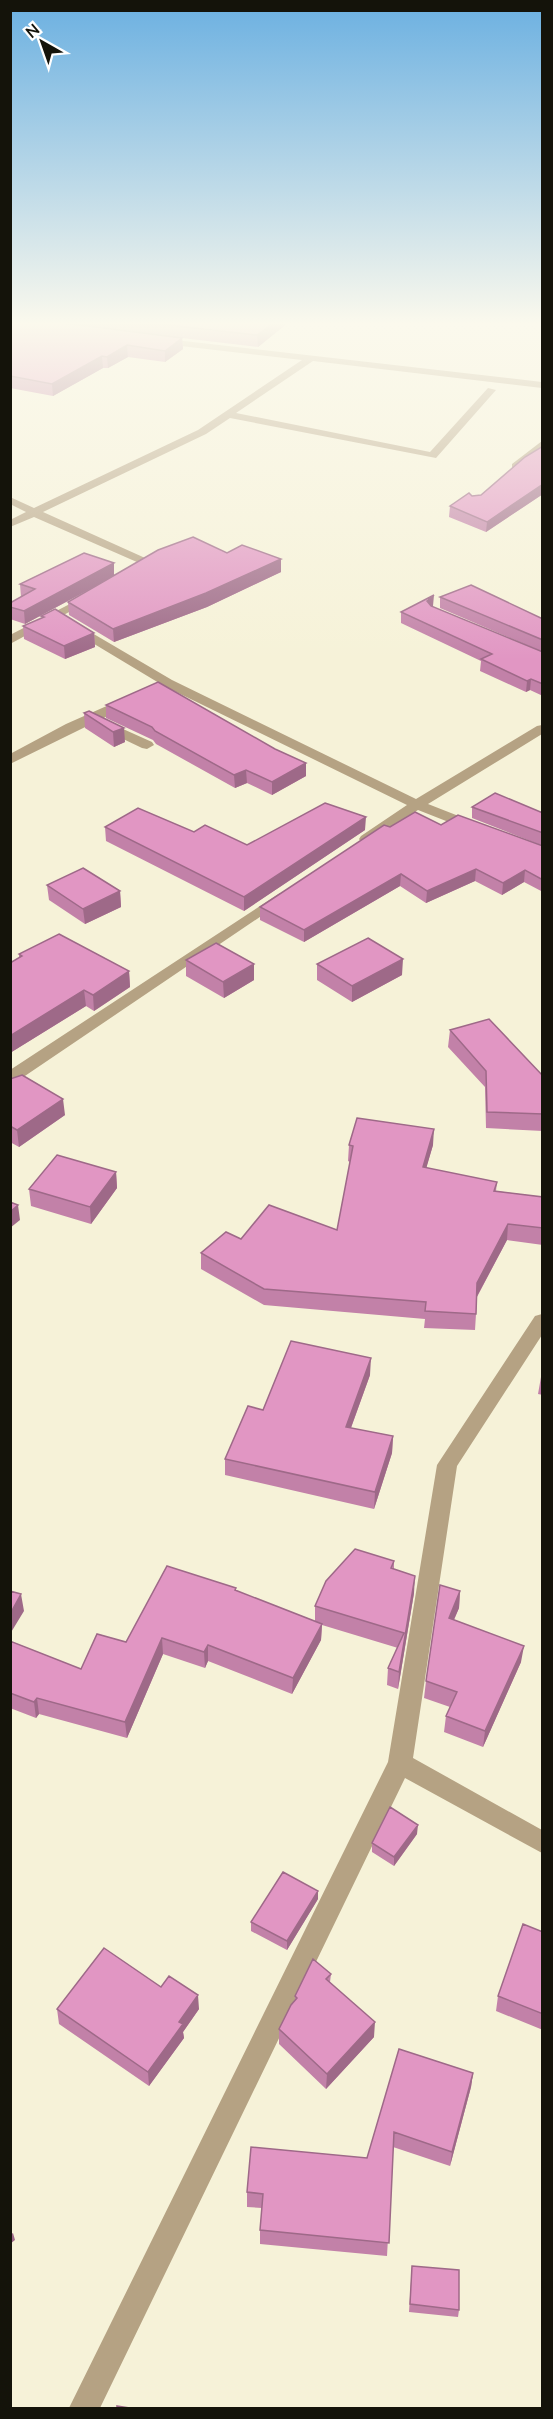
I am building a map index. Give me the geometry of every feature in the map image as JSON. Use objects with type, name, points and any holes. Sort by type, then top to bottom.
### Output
[{"type":"street","points":[[10,524],[196,435]]},
{"type":"street","points":[[328,435],[432,456],[451,435]]},
{"type":"street","points":[[509,473],[543,444]]},
{"type":"street","points":[[10,500],[150,564],[140,569]]},
{"type":"street","points":[[10,640],[98,592]]},
{"type":"street","points":[[56,615],[168,683],[417,805],[490,833]]},
{"type":"street","points":[[10,760],[90,718],[168,683]]},
{"type":"street","points":[[90,718],[147,745]]},
{"type":"street","points":[[357,845],[417,805],[543,729]]},
{"type":"street","points":[[10,1078],[288,891]]},
{"type":"street","points":[[84,2409],[400,1763],[447,1465],[543,1321]]},
{"type":"street","points":[[400,1763],[543,1842]]},
{"type":"building","points":[[543,446],[543,484],[487,522],[450,506],[469,493],[472,496],[481,495],[525,457]]},
{"type":"building","points":[[193,537],[227,553],[242,545],[281,559],[206,593],[113,629],[68,602],[158,550]]},
{"type":"building","points":[[84,553],[114,563],[24,611],[10,607],[10,603],[35,589],[20,584]]},
{"type":"building","points":[[471,585],[543,619],[543,640],[440,597]]},
{"type":"building","points":[[434,595],[427,601],[431,606],[543,652],[543,684],[531,679],[527,681],[481,659],[492,654],[401,612]]},
{"type":"building","points":[[55,609],[94,633],[64,646],[23,626],[44,617],[41,616]]},
{"type":"building","points":[[158,682],[275,749],[306,763],[272,782],[246,770],[234,775],[155,731],[152,727],[106,705]]},
{"type":"building","points":[[89,711],[124,728],[113,732],[84,713]]},
{"type":"building","points":[[495,793],[543,813],[543,833],[472,807]]},
{"type":"building","points":[[325,803],[366,817],[244,897],[105,827],[138,808],[194,832],[205,825],[247,845]]},
{"type":"building","points":[[415,812],[441,825],[458,815],[543,846],[543,880],[525,870],[503,883],[476,869],[427,891],[401,874],[304,930],[260,907],[384,825],[390,827]]},
{"type":"building","points":[[83,868],[120,891],[83,909],[47,885]]},
{"type":"building","points":[[59,934],[129,971],[93,995],[84,990],[10,1036],[10,963],[22,956],[19,954]]},
{"type":"building","points":[[368,938],[403,959],[352,986],[317,964]]},
{"type":"building","points":[[216,943],[254,964],[223,982],[186,960]]},
{"type":"building","points":[[489,1019],[543,1076],[543,1114],[487,1112],[486,1071],[450,1030]]},
{"type":"building","points":[[22,1075],[63,1099],[17,1130],[10,1126],[10,1079]]},
{"type":"building","points":[[357,1118],[434,1129],[423,1167],[497,1182],[494,1191],[543,1197],[543,1228],[508,1224],[477,1283],[476,1314],[425,1311],[426,1302],[264,1289],[201,1253],[226,1232],[241,1239],[269,1205],[337,1230],[353,1146],[349,1145]]},
{"type":"building","points":[[57,1155],[116,1172],[90,1207],[29,1189]]},
{"type":"building","points":[[10,1202],[18,1205],[10,1212]]},
{"type":"building","points":[[291,1341],[371,1358],[346,1427],[393,1436],[375,1492],[225,1459],[248,1406],[263,1410]]},
{"type":"building","points":[[355,1549],[394,1561],[391,1568],[415,1576],[399,1672],[388,1668],[404,1633],[315,1606],[326,1581]]},
{"type":"building","points":[[167,1566],[236,1588],[235,1590],[322,1624],[293,1678],[208,1645],[204,1652],[162,1638],[125,1722],[37,1698],[34,1702],[10,1693],[10,1641],[81,1669],[97,1634],[126,1642]]},
{"type":"building","points":[[440,1585],[460,1591],[449,1618],[524,1646],[485,1731],[446,1716],[457,1692],[426,1681]]},
{"type":"building","points":[[10,1591],[21,1594],[10,1614]]},
{"type":"building","points":[[390,1807],[418,1825],[394,1857],[372,1843]]},
{"type":"building","points":[[283,1872],[318,1891],[287,1941],[251,1922]]},
{"type":"building","points":[[523,1924],[543,1932],[543,2014],[498,1996]]},
{"type":"building","points":[[104,1948],[161,1987],[169,1976],[198,1995],[179,2022],[183,2024],[148,2072],[57,2009]]},
{"type":"building","points":[[313,1959],[331,1974],[326,1979],[375,2022],[327,2074],[279,2029],[297,1998],[295,1996]]},
{"type":"building","points":[[399,2049],[473,2073],[452,2152],[394,2132],[389,2243],[260,2230],[263,2194],[247,2192],[251,2147],[367,2158]]},
{"type":"building","points":[[412,2266],[459,2270],[459,2310],[410,2304]]},
{"type":"building","points":[[117,2406],[136,2409],[117,2409]]}]
